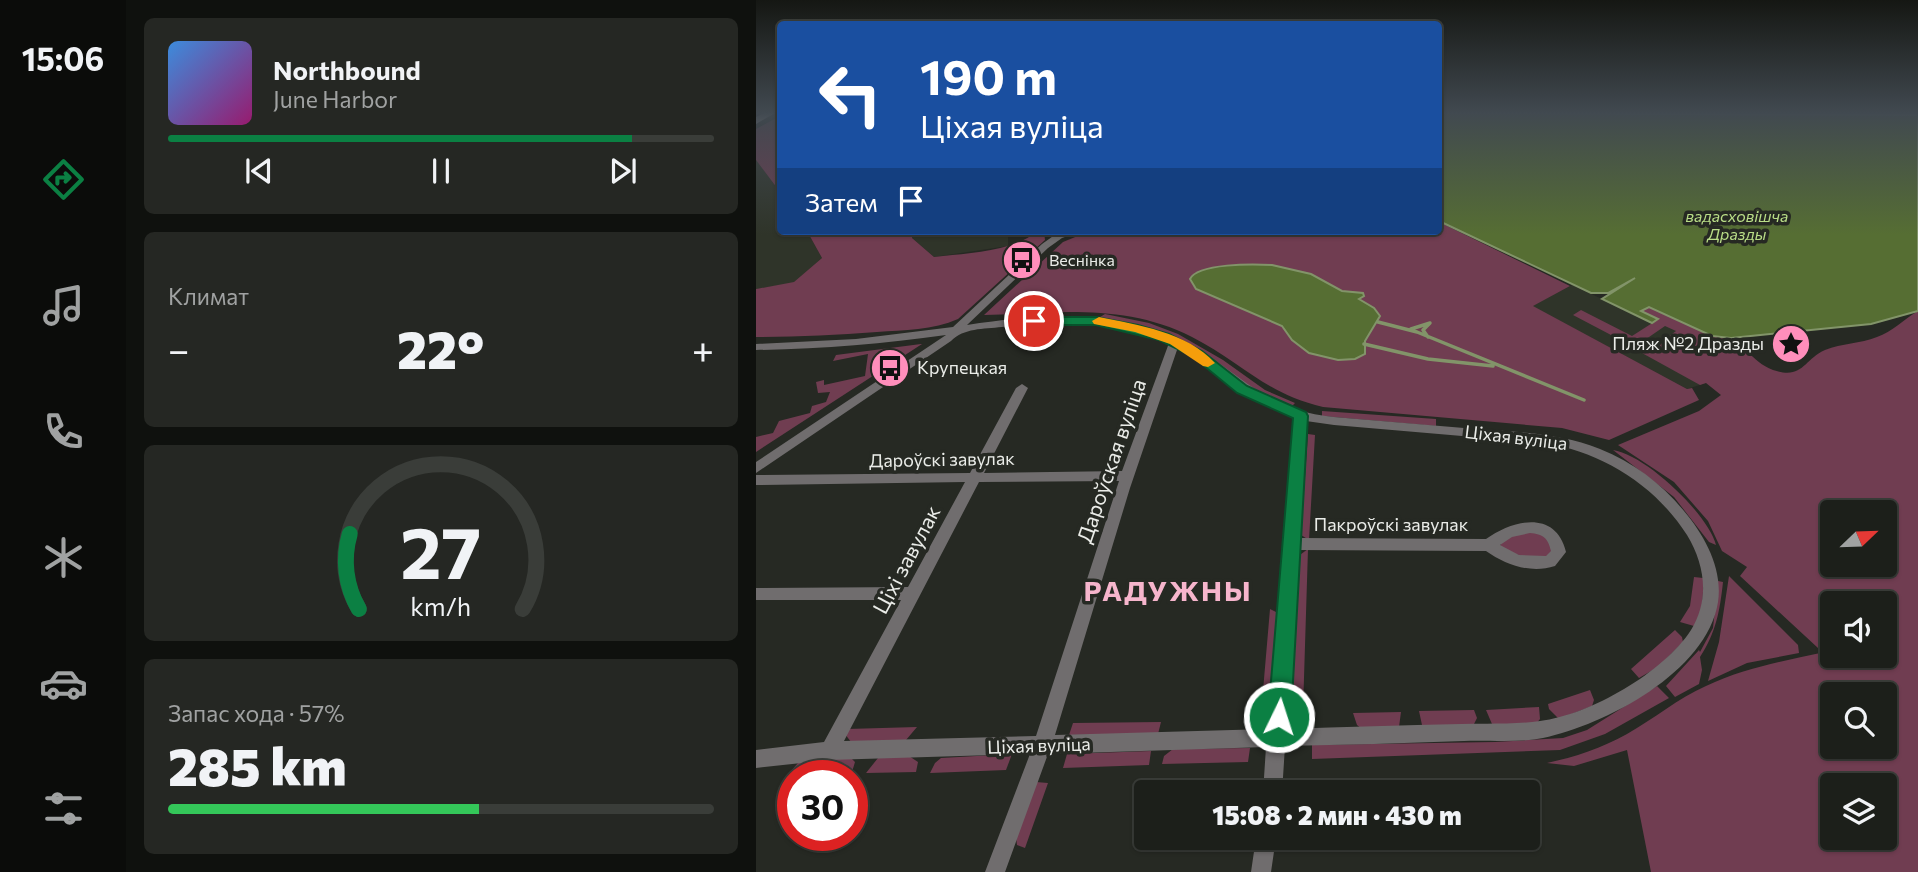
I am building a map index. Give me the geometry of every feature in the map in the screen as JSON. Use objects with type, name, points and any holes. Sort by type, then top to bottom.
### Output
[{"type":"street","points":[[756,468],[958,330],[1057,235]]},
{"type":"street","name":"Ціхая вуліца","points":[[756,347],[819,346],[1044,321],[1096,321],[1138,329],[1175,341],[1197,354],[1242,389],[1300,416],[1553,439],[1597,453],[1626,468],[1653,487],[1684,518],[1707,563],[1711,589],[1709,611],[1704,623],[1668,668],[1624,698],[1568,724],[1509,732],[830,751],[756,759]]},
{"type":"street","name":"Дароўская вуліца","points":[[995,872],[1043,744],[1128,476],[1175,341]]},
{"type":"street","name":"Ціхі завулак","points":[[830,751],[1022,388]]},
{"type":"street","points":[[1273,780],[1300,416]]},
{"type":"street","name":"Дароўскі завулак","points":[[756,480],[1128,476]]},
{"type":"street","name":"Пакроўскі завулак","points":[[1292,544],[1489,545]]},
{"type":"street","points":[[756,594],[913,593]]},
{"type":"street","points":[[1261,872],[1264,850]]},
{"type":"shaded area","points":[[756,154],[777,154],[777,188],[756,160]]},
{"type":"shaded area","points":[[756,160],[777,188],[777,235],[809,235],[822,258],[794,283],[756,289]]},
{"type":"shaded area","points":[[1442,223],[1570,286],[1533,306],[1687,389],[1692,388],[1699,400],[1609,440],[1562,428],[1323,407],[1269,386],[1192,337],[1167,326],[1141,319],[1090,312],[984,315],[1063,242],[1080,235],[1442,235]]},
{"type":"shaded area","points":[[809,235],[912,235],[912,238],[934,257],[1003,247],[1031,235],[1044,235],[1045,240],[958,319],[948,323],[908,330],[756,337],[756,289],[794,282],[822,258]]},
{"type":"shaded area","points":[[912,235],[1008,235],[1008,246],[934,257],[912,238]]},
{"type":"shaded area","points":[[1634,279],[1633,283],[1719,338],[1731,338],[1706,383],[1687,389],[1532,306],[1572,285],[1602,299]]},
{"type":"shaded area","points":[[1649,307],[1719,338],[1727,339],[1741,346],[1765,366],[1791,373],[1825,350],[1882,335],[1918,311],[1918,872],[1651,872],[1627,750],[1574,766],[1547,763],[1608,744],[1696,691],[1720,680],[1779,662],[1820,653],[1820,668],[1897,668],[1897,591],[1820,591],[1818,648],[1740,576],[1747,567],[1722,551],[1708,521],[1674,482],[1618,445],[1699,411],[1721,395],[1706,383],[1700,385],[1642,353],[1640,349],[1653,340],[1660,343],[1676,331],[1665,326],[1636,346],[1573,315],[1581,310],[1632,336],[1657,320],[1640,311]]},
{"type":"shaded area","points":[[1105,314],[1149,323],[1178,334],[1223,360],[1265,390],[1295,403],[1290,408],[1256,393],[1186,343],[1171,336],[1100,317]]},
{"type":"shaded area","points":[[922,344],[756,452],[756,437],[773,433],[779,421],[810,413],[812,406],[826,402],[830,392],[818,393],[816,382],[824,380],[824,385],[865,376],[868,354],[833,361],[836,355]]},
{"type":"shaded area","points":[[1322,411],[1436,419],[1436,426],[1322,416]]},
{"type":"shaded area","points":[[1308,434],[1315,435],[1309,540],[1301,535]]},
{"type":"shaded area","points":[[1613,450],[1642,463],[1674,488],[1701,518],[1716,545],[1709,542],[1674,497]]},
{"type":"shaded area","points":[[1521,532],[1540,533],[1554,543],[1551,555],[1524,556],[1500,546],[1502,541]]},
{"type":"shaded area","points":[[1308,549],[1303,710],[1291,711],[1297,557]]},
{"type":"shaded area","points":[[1729,576],[1798,645],[1799,653],[1747,663],[1708,681],[1719,642]]},
{"type":"shaded area","points":[[1694,577],[1703,578],[1703,597],[1694,626],[1680,622],[1690,606]]},
{"type":"shaded area","points":[[1718,581],[1723,582],[1720,602],[1714,630],[1700,657],[1702,670],[1699,684],[1675,697],[1666,686],[1699,650],[1700,652],[1713,628]]},
{"type":"shaded area","points":[[1270,609],[1280,614],[1273,714],[1261,714]]},
{"type":"shaded area","points":[[1675,630],[1683,642],[1658,667],[1639,678],[1631,669]]},
{"type":"shaded area","points":[[1657,686],[1669,698],[1605,734],[1560,750],[1312,759],[1312,745],[1495,742],[1563,738],[1587,730]]},
{"type":"shaded area","points":[[1590,690],[1594,700],[1592,706],[1559,719],[1549,709],[1548,704]]},
{"type":"shaded area","points":[[1539,707],[1540,719],[1536,724],[1492,724],[1486,710]]},
{"type":"shaded area","points":[[1474,710],[1477,718],[1473,726],[1428,727],[1422,725],[1419,711]]},
{"type":"shaded area","points":[[1401,712],[1399,727],[1363,730],[1357,725],[1353,713]]},
{"type":"shaded area","points":[[1161,722],[1158,734],[1069,735],[1073,723]]},
{"type":"shaded area","points":[[917,727],[906,740],[851,742],[845,734],[847,729]]},
{"type":"shaded area","points":[[1250,748],[1248,762],[1162,764],[1164,756],[1173,749]]},
{"type":"shaded area","points":[[1151,751],[1149,765],[1063,768],[1067,754]]},
{"type":"shaded area","points":[[1012,754],[1006,770],[930,773],[941,758]]},
{"type":"shaded area","points":[[909,756],[918,762],[916,772],[868,773],[878,758]]},
{"type":"shaded area","points":[[850,757],[853,760],[824,760]]},
{"type":"shaded area","points":[[1036,782],[1048,783],[1025,848],[1017,845],[1016,837]]},
{"type":"water","name":"вадасховішча Дразды","points":[[1442,154],[1918,154],[1918,311],[1871,324],[1731,338],[1712,336],[1649,307],[1641,311],[1658,319],[1652,323],[1602,299],[1635,278],[1608,293],[1591,293],[1442,222]]},
{"type":"water","points":[[1272,265],[1311,274],[1342,291],[1363,293],[1364,296],[1359,299],[1374,308],[1380,316],[1365,341],[1365,354],[1355,359],[1338,360],[1309,353],[1292,340],[1282,326],[1196,289],[1190,279],[1195,274],[1214,267]]},
{"type":"waterway","points":[[1378,322],[1427,336]]},
{"type":"waterway","points":[[1411,329],[1430,323],[1423,330],[1427,336]]},
{"type":"waterway","points":[[1427,336],[1584,400]]},
{"type":"waterway","points":[[1364,344],[1428,359],[1493,366]]},
{"type":"slow traffic","points":[[1099,321],[1138,329],[1175,341],[1208,363]]},
{"type":"place","name":"Веснінка","points":[[1022,260]]},
{"type":"place","name":"Пляж №2 Дразды","points":[[1791,344]]},
{"type":"place","name":"Крупецкая","points":[[890,368]]},
{"type":"district","name":"РАДУЖНЫ","points":[[1168,591]]},
{"type":"route","points":[[1034,321],[1096,321],[1164,337],[1197,354],[1242,389],[1300,416],[1279,717]]}]
